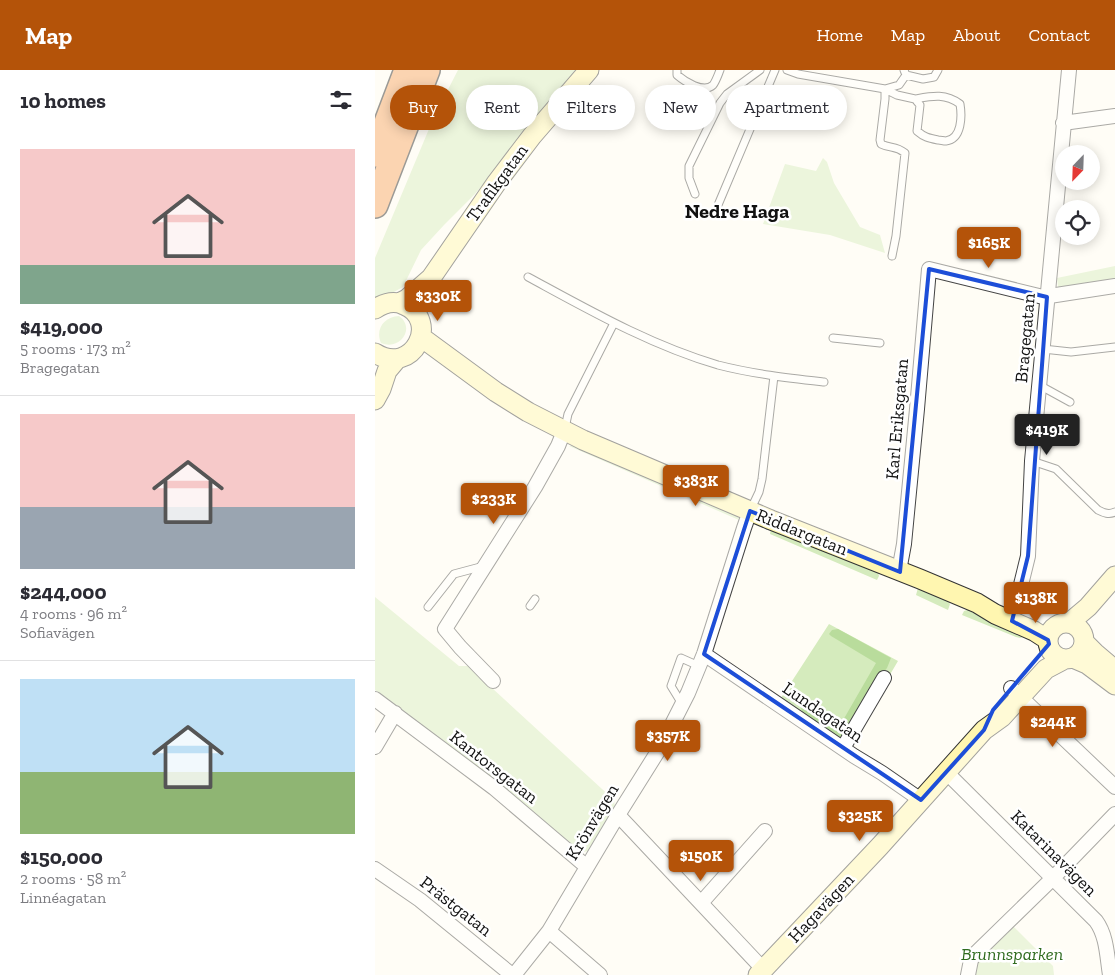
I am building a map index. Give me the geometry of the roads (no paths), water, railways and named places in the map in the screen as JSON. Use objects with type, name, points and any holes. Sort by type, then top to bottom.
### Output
[{"type":"highway","points":[[375,118],[389,70]]},
{"type":"highway","points":[[375,204],[384,158],[407,70]]},
{"type":"highway","points":[[384,158],[427,70]]},
{"type":"highway","points":[[384,158],[441,70]]},
{"type":"street","name":"Trafikgatan","points":[[417,315],[431,278],[497,182],[532,136],[589,70]]},
{"type":"street","name":"Bragegatan","points":[[1015,609],[1028,556],[1032,461],[1069,70]]},
{"type":"street","points":[[1063,123],[1115,116]]},
{"type":"street","name":"Karl Eriksgatan","points":[[899,571],[904,544],[929,269],[1047,297]]},
{"type":"street","name":"Trafikgatan","points":[[399,303],[407,299],[431,278]]},
{"type":"street","points":[[1047,297],[1115,286]]},
{"type":"street","points":[[375,309],[383,304],[399,303],[407,306],[417,315],[421,325],[421,337],[413,352],[397,359],[388,359],[375,354],[375,392]]},
{"type":"street","name":"Riddargatan","points":[[421,337],[496,392],[528,412],[583,440],[750,511],[977,603],[995,614],[1034,631],[1055,633]]},
{"type":"street","points":[[375,400],[387,371],[397,359]]},
{"type":"street","points":[[493,681],[445,629],[535,488],[564,431]]},
{"type":"street","name":"Krönvägen","points":[[513,975],[549,931],[660,748],[702,660],[750,511]]},
{"type":"street","name":"Hagavägen","points":[[1016,692],[1043,654],[1055,633],[1088,607],[1115,576]]},
{"type":"street","points":[[1069,658],[1080,652],[1088,628],[1115,595]]},
{"type":"street","name":"Riddargatan","points":[[977,603],[996,603],[1015,609],[1055,633]]},
{"type":"street","points":[[1115,670],[1095,653],[1084,640],[1083,633],[1079,628],[1055,633],[1052,652],[1061,658],[1069,658],[1087,664],[1115,685]]},
{"type":"street","name":"Hagavägen","points":[[761,972],[984,730],[993,710],[1046,669],[1069,658]]},
{"type":"street","name":"Lundagatan","points":[[702,660],[843,748],[921,800]]},
{"type":"street","points":[[843,748],[884,678]]},
{"type":"street","points":[[1016,692],[1115,787]]},
{"type":"street","name":"Kantorsgatan","points":[[375,699],[494,788],[587,867]]},
{"type":"street","points":[[375,747],[395,714]]},
{"type":"street","name":"Katarinavägen","points":[[945,772],[1096,921],[1104,937],[1110,975]]},
{"type":"street","points":[[969,975],[971,960],[976,953],[1115,814]]},
{"type":"street","points":[[618,815],[701,903],[761,972]]},
{"type":"street","points":[[701,903],[765,832]]},
{"type":"street","name":"Prästgatan","points":[[375,869],[419,900],[513,975]]},
{"type":"street","points":[[549,931],[600,975]]},
{"type":"lane","points":[[677,70],[677,75],[684,81],[702,88],[709,88],[714,84],[720,70]]},
{"type":"lane","points":[[695,194],[689,178],[689,166],[721,103],[727,94],[760,70]]},
{"type":"lane","points":[[718,205],[775,70]]},
{"type":"lane","points":[[787,70],[798,74],[885,89],[897,95],[915,99],[936,96],[952,98],[960,104],[961,114],[959,130],[955,137],[946,141],[924,138],[917,131],[920,105],[915,99]]},
{"type":"lane","points":[[885,89],[899,85],[905,73],[923,79],[934,77],[938,70]]},
{"type":"lane","points":[[885,89],[881,144],[898,148],[905,153],[892,256]]},
{"type":"lane","points":[[528,277],[614,323],[654,342],[686,354],[739,370],[824,382]]},
{"type":"lane","points":[[564,431],[568,414],[614,323]]},
{"type":"lane","points":[[833,338],[880,343]]},
{"type":"lane","points":[[1043,349],[1071,352],[1115,347]]},
{"type":"lane","points":[[750,511],[759,492],[762,479],[773,376]]},
{"type":"lane","points":[[1039,386],[1070,402]]},
{"type":"lane","points":[[1032,461],[1056,469],[1098,510],[1111,514],[1115,512]]},
{"type":"lane","points":[[428,607],[454,574],[484,566]]},
{"type":"lane","points":[[530,606],[535,599]]},
{"type":"lane","points":[[682,704],[671,686],[681,658],[702,660]]},
{"type":"district","name":"Nedre Haga","points":[[737,211]]},
{"type":"park label","name":"Brunnsparken","points":[[1012,954]]}]
